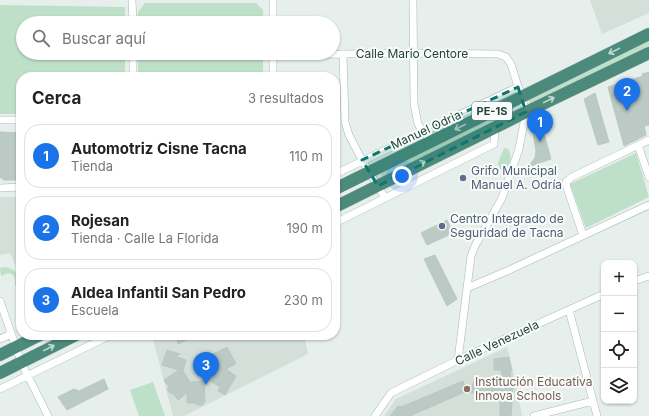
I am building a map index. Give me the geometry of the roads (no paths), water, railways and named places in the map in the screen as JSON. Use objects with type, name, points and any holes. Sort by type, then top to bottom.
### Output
[{"type":"highway","name":"PE-1S","points":[[340,186],[432,141],[520,92],[649,34]]},
{"type":"highway","name":"PE-1S","points":[[340,205],[495,127],[649,53]]},
{"type":"highway","points":[[0,355],[30,340]]},
{"type":"highway","points":[[0,373],[66,340]]},
{"type":"street","points":[[132,0],[133,16]]},
{"type":"street","points":[[273,0],[273,16]]},
{"type":"street","points":[[413,0],[414,104],[418,124],[423,132],[432,141]]},
{"type":"street","points":[[343,54],[345,122],[349,135],[362,160],[385,198]]},
{"type":"street","name":"Calle Mario Centore","points":[[343,54],[498,54],[506,57],[511,64],[526,112]]},
{"type":"street","points":[[133,60],[133,72]]},
{"type":"street","points":[[273,60],[273,72]]},
{"type":"street","name":"Manuel Odria","points":[[340,171],[423,132],[520,92]]},
{"type":"street","points":[[458,360],[471,256],[502,198],[510,179],[519,149],[526,112]]},
{"type":"street","points":[[0,120],[16,120]]},
{"type":"street","points":[[340,220],[494,144],[495,127]]},
{"type":"street","points":[[583,235],[566,182],[572,177],[649,140]]},
{"type":"street","points":[[638,145],[649,177]]},
{"type":"street","points":[[0,188],[16,187]]},
{"type":"street","points":[[467,288],[649,205]]},
{"type":"street","points":[[637,280],[649,276]]},
{"type":"street","name":"Calle Venezuela","points":[[375,416],[391,393],[458,360],[601,295]]},
{"type":"street","points":[[0,301],[1,309],[27,375],[48,416]]},
{"type":"street","points":[[569,310],[597,416]]},
{"type":"street","points":[[0,339],[11,334]]},
{"type":"street","points":[[0,389],[100,340]]},
{"type":"street","points":[[534,416],[593,401]]},
{"type":"place","name":"Rojesan","points":[[627,111]]},
{"type":"place","name":"Automotriz Cisne Tacna","points":[[540,142]]},
{"type":"place","name":"Grifo Municipal Manuel A. Odría","points":[[463,178]]},
{"type":"place","name":"Centro Integrado de Seguridad de Tacna","points":[[442,226]]},
{"type":"place","name":"Aldea Infantil San Pedro","points":[[206,385]]},
{"type":"place","name":"Institución Educativa Innova Schools","points":[[467,389]]}]
